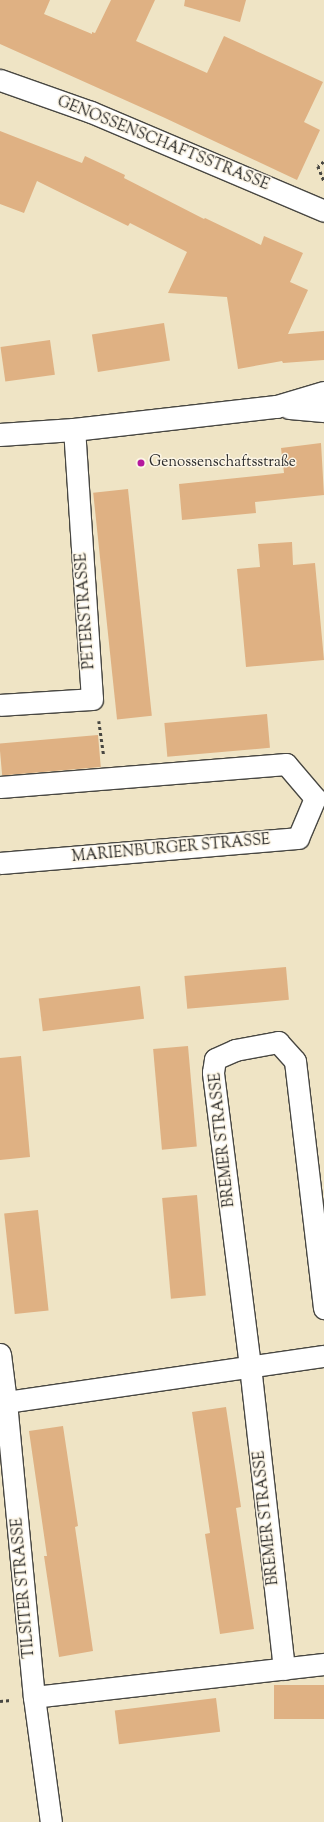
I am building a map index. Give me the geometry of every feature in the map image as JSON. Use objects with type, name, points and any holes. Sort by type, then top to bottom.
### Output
[{"type":"main road","points":[[0,435],[74,430],[277,407],[324,394]]},
{"type":"main road","points":[[277,407],[324,411]]},
{"type":"street","name":"GENOSSENSCHAFTSSTRASSE","points":[[0,80],[91,112],[324,211]]},
{"type":"street","name":"PETERSTRASSE","points":[[0,705],[92,699],[74,430]]},
{"type":"street","name":"MARIENBURGER STRASSE","points":[[0,787],[286,764],[319,798],[298,838],[0,863]]},
{"type":"street","name":"BREMER STRASSE","points":[[284,1669],[250,1366],[213,1072],[216,1059],[235,1050],[278,1042],[295,1061],[324,1308]]},
{"type":"street","name":"TILSITER STRASSE","points":[[0,1354],[3,1402],[34,1697],[51,1822]]},
{"type":"street","points":[[3,1402],[324,1356]]},
{"type":"street","points":[[34,1697],[324,1664]]},
{"type":"path","points":[[324,162],[318,166],[324,181]]},
{"type":"path","points":[[99,716],[107,778]]},
{"type":"building","points":[[0,0],[50,0],[44,14],[92,34],[92,32],[95,33],[111,0],[155,0],[136,41],[207,73],[224,36],[323,82],[304,122],[320,130],[297,180],[165,118],[0,44]]},
{"type":"building","points":[[185,0],[246,0],[240,22],[184,6]]},
{"type":"building","points":[[0,131],[82,163],[85,156],[125,175],[124,178],[204,219],[205,218],[261,245],[264,236],[303,253],[290,282],[308,290],[288,334],[324,331],[324,360],[283,363],[282,361],[238,369],[227,297],[168,293],[187,252],[130,223],[128,226],[37,181],[24,213],[0,204]]},
{"type":"building","points":[[164,323],[170,361],[98,372],[92,334]]},
{"type":"building","points":[[50,340],[55,375],[5,382],[0,347]]},
{"type":"building","points":[[321,443],[324,495],[255,502],[256,513],[182,520],[179,484],[284,473],[281,448]]},
{"type":"building","points":[[128,489],[152,716],[117,719],[93,493]]},
{"type":"building","points":[[292,542],[293,565],[315,563],[324,660],[246,667],[237,569],[260,567],[258,544]]},
{"type":"building","points":[[267,714],[270,748],[167,757],[164,723]]},
{"type":"building","points":[[98,735],[101,767],[2,776],[0,744]]},
{"type":"building","points":[[286,967],[289,1000],[187,1009],[184,976]]},
{"type":"building","points":[[140,986],[144,1019],[43,1031],[39,998]]},
{"type":"building","points":[[188,1046],[197,1147],[162,1150],[153,1049]]},
{"type":"building","points":[[21,1056],[30,1157],[0,1160],[0,1058]]},
{"type":"building","points":[[197,1195],[206,1296],[171,1299],[162,1198]]},
{"type":"building","points":[[38,1210],[49,1310],[15,1314],[4,1214]]},
{"type":"building","points":[[226,1407],[241,1507],[236,1508],[254,1629],[220,1634],[205,1534],[210,1533],[192,1412]]},
{"type":"building","points":[[63,1426],[78,1526],[75,1527],[93,1651],[59,1657],[44,1556],[47,1556],[29,1431]]},
{"type":"building","points":[[274,1685],[324,1685],[324,1719],[274,1719]]},
{"type":"building","points":[[216,1698],[220,1732],[119,1744],[115,1710]]},
{"type":"place","name":"Genossenschaftsstraße","points":[[141,463]]}]
